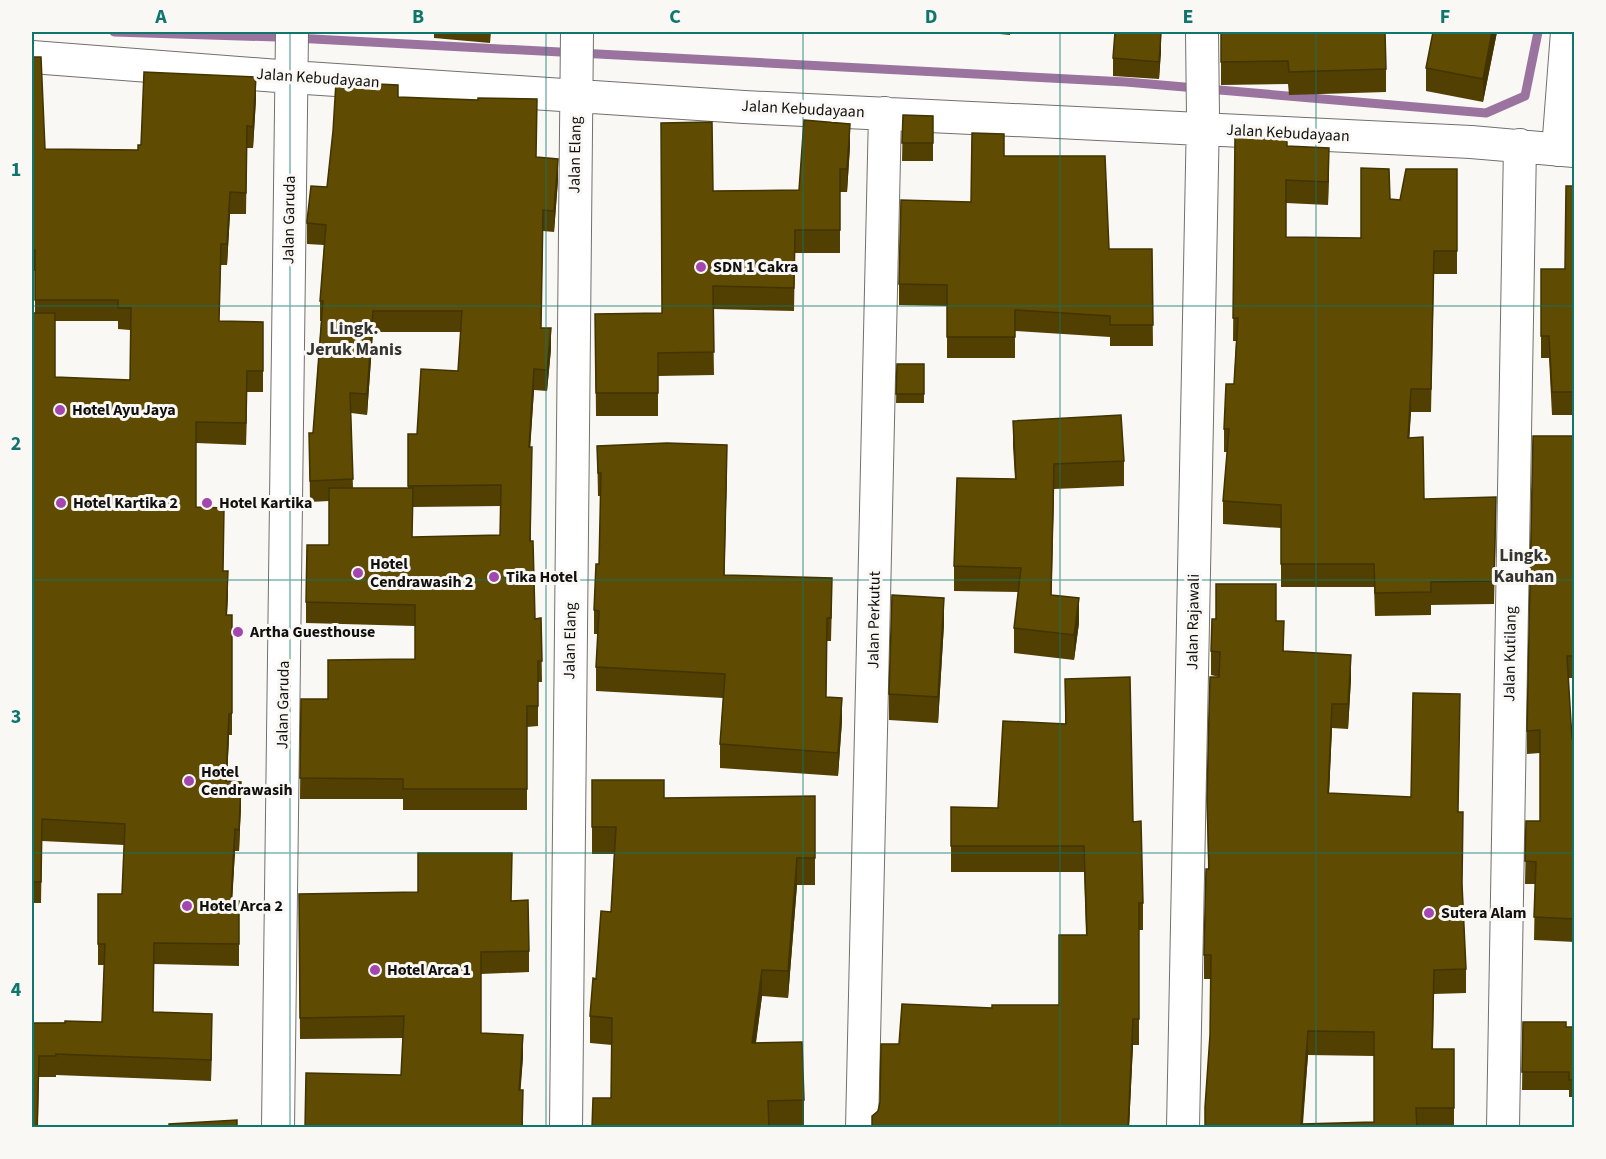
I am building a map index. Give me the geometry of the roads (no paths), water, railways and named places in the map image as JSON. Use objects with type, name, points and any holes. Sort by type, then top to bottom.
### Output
[{"type":"street","name":"Jalan Garuda","points":[[278,1128],[292,32]]},
{"type":"street","name":"Jalan Elang","points":[[566,1128],[577,32]]},
{"type":"street","name":"Jalan Rajawali","points":[[1183,1128],[1202,32]]},
{"type":"street","points":[[1566,150],[1567,32]]},
{"type":"street","name":"Jalan Kebudayaan","points":[[32,57],[291,70],[885,113],[1202,122],[1566,150]]},
{"type":"street","name":"Jalan Perkutut","points":[[862,1128],[885,113]]},
{"type":"street","name":"Jalan Kutilang","points":[[1503,1128],[1520,145]]},
{"type":"waterway","points":[[114,32],[276,37],[1126,82],[1486,113],[1525,96],[1538,32]]},
{"type":"place","name":"SDN 1 Cakra","points":[[701,267]]},
{"type":"place","name":"Hotel Ayu Jaya","points":[[60,410]]},
{"type":"place","name":"Hotel Kartika 2","points":[[61,503]]},
{"type":"place","name":"Hotel Kartika","points":[[207,503]]},
{"type":"place","name":"Hotel Cendrawasih 2","points":[[358,573]]},
{"type":"place","name":"Tika Hotel","points":[[494,577]]},
{"type":"place","name":"Artha Guesthouse","points":[[238,632]]},
{"type":"place","name":"Hotel Cendrawasih","points":[[189,781]]},
{"type":"place","name":"Hotel Arca 2","points":[[187,906]]},
{"type":"place","name":"Sutera Alam","points":[[1429,913]]},
{"type":"place","name":"Hotel Arca 1","points":[[375,970]]},
{"type":"district","name":"Lingk. Jeruk Manis","points":[[354,338]]},
{"type":"district","name":"Lingk. Kauhan","points":[[1524,565]]}]
